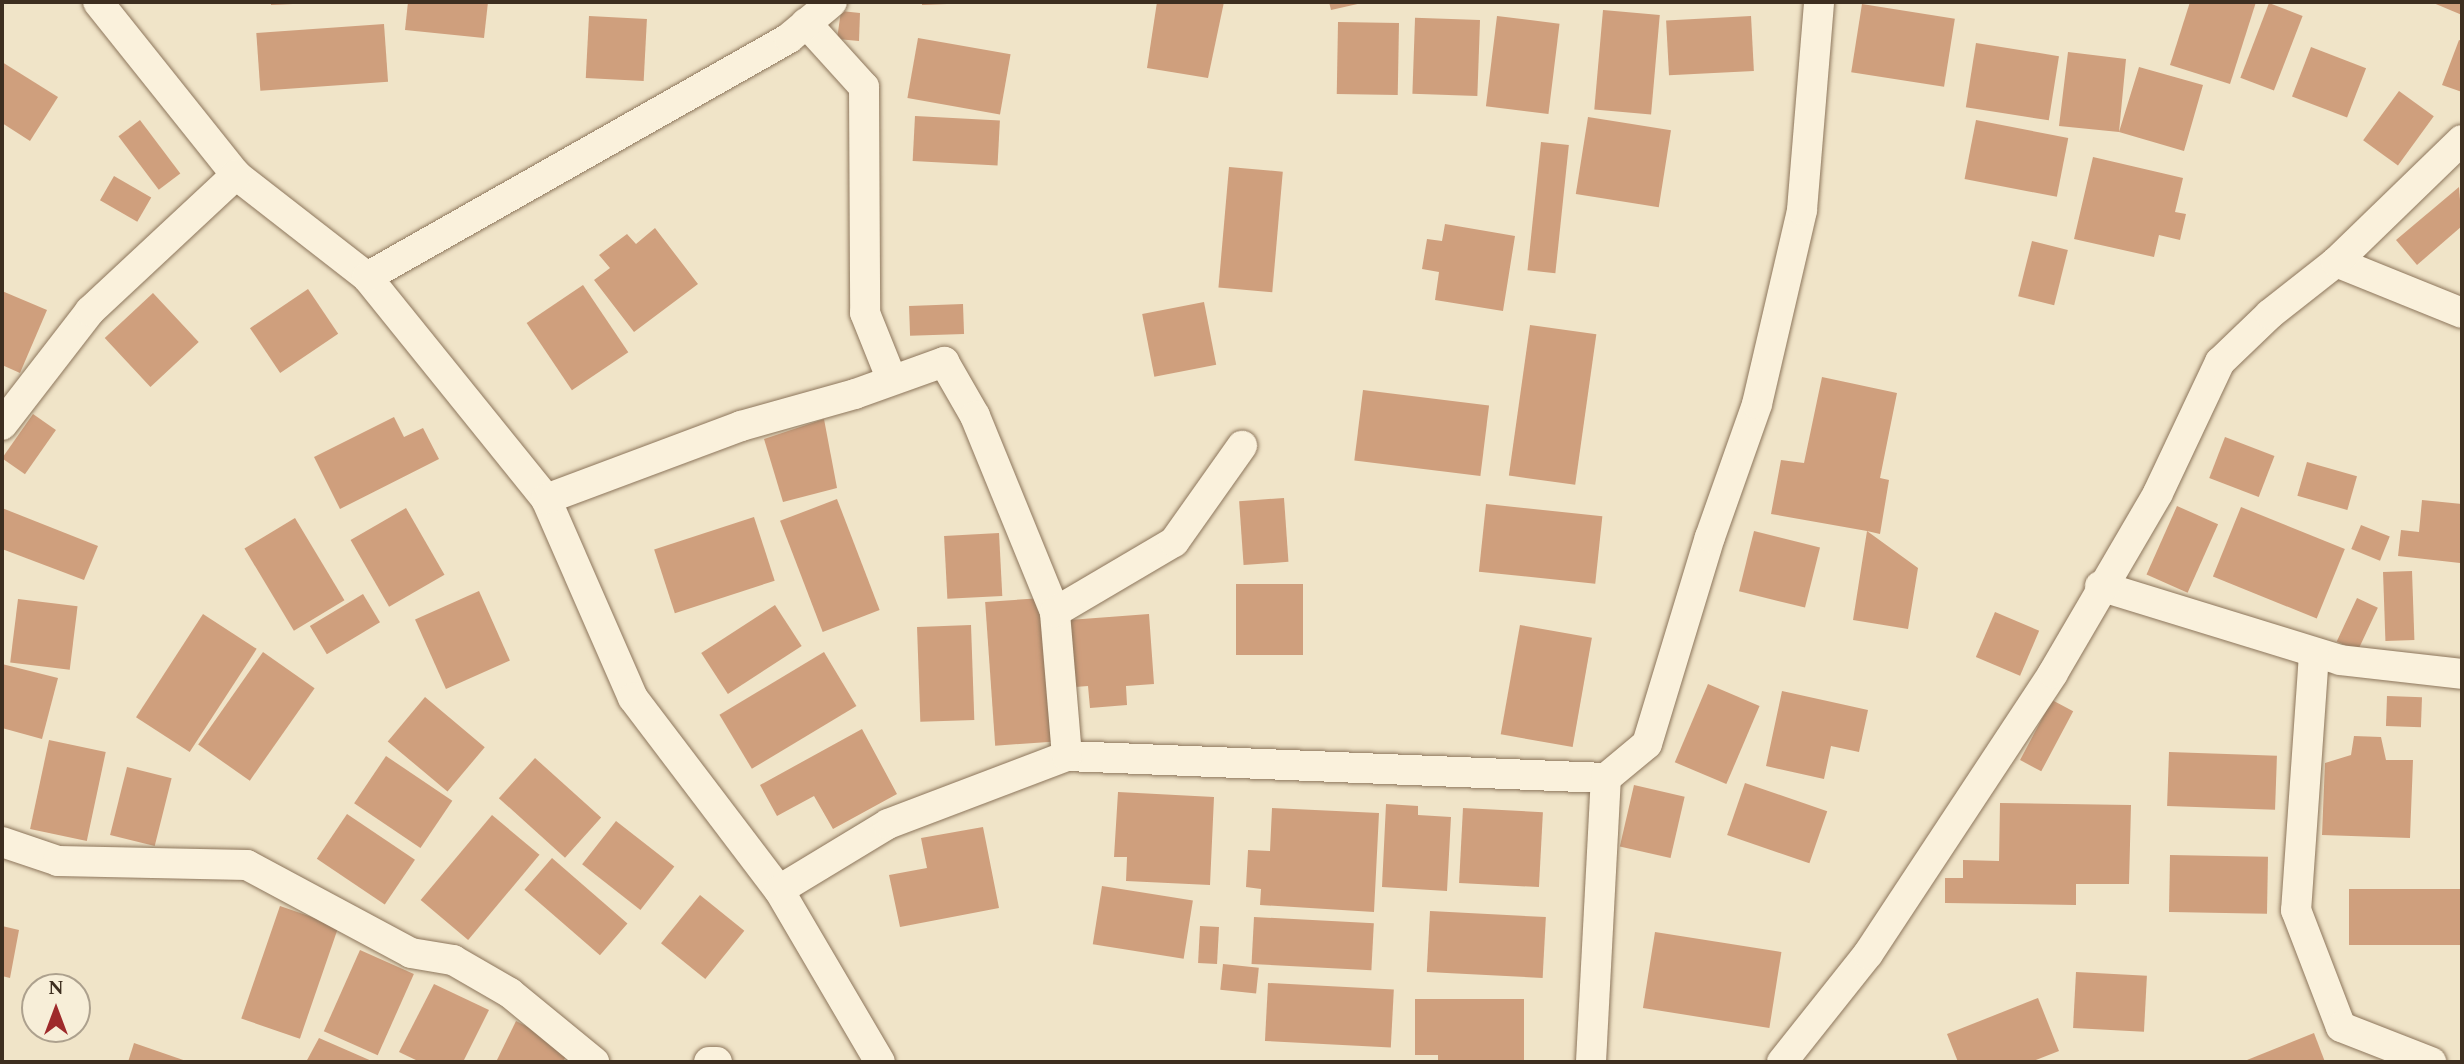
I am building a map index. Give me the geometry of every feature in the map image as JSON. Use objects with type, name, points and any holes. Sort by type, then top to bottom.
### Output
[{"type":"street","points":[[98,2],[236,175],[367,277],[546,499],[633,698],[779,890],[880,1062]]},
{"type":"street","points":[[367,277],[789,38],[832,2]]},
{"type":"street","points":[[779,890],[888,824],[1067,756],[1606,778],[1647,744],[1710,537],[1757,404],[1802,210],[1819,2]]},
{"type":"street","points":[[806,23],[863,87],[865,313],[892,380]]},
{"type":"street","points":[[1782,1062],[1868,954],[2053,673],[2100,586],[2158,492],[2220,362],[2270,314],[2336,262],[2462,140]]},
{"type":"street","points":[[2,425],[90,311],[236,175]]},
{"type":"street","points":[[2336,262],[2462,313]]},
{"type":"street","points":[[546,499],[741,426],[944,362],[975,416],[1055,612],[1067,756]]},
{"type":"street","points":[[1055,612],[1174,542],[1242,446]]},
{"type":"street","points":[[2100,586],[2314,654],[2462,674]]},
{"type":"street","points":[[2314,654],[2296,910],[2341,1027],[2431,1062]]},
{"type":"street","points":[[1591,1062],[1606,778]]},
{"type":"street","points":[[2,842],[58,862],[247,865],[411,953],[453,960],[510,993],[594,1062]]},
{"type":"street","points":[[709,1062],[718,1062]]},
{"type":"building","points":[[271,2],[293,2],[293,4],[271,5]]},
{"type":"building","points":[[408,2],[488,2],[484,38],[405,30]]},
{"type":"building","points":[[922,2],[947,2],[947,4],[922,5]]},
{"type":"building","points":[[1157,2],[1224,2],[1208,78],[1147,68]]},
{"type":"building","points":[[1329,2],[1362,2],[1362,3],[1331,10]]},
{"type":"building","points":[[2190,2],[2256,2],[2230,84],[2170,65]]},
{"type":"building","points":[[2431,2],[2462,2],[2462,15]]},
{"type":"building","points":[[2269,3],[2303,16],[2274,91],[2240,78]]},
{"type":"building","points":[[1862,4],[1955,19],[1944,87],[1851,72]]},
{"type":"building","points":[[1603,10],[1660,15],[1651,115],[1594,110]]},
{"type":"building","points":[[841,11],[860,13],[859,41],[837,39]]},
{"type":"building","points":[[589,16],[647,19],[644,81],[586,78]]},
{"type":"building","points":[[1497,16],[1560,24],[1548,114],[1486,106]]},
{"type":"building","points":[[1751,16],[1754,71],[1669,75],[1666,20]]},
{"type":"building","points":[[1415,18],[1480,20],[1477,96],[1412,94]]},
{"type":"building","points":[[1338,22],[1399,23],[1398,95],[1337,94]]},
{"type":"building","points":[[384,24],[388,82],[260,91],[256,33]]},
{"type":"building","points":[[918,38],[1011,54],[1000,114],[907,98]]},
{"type":"building","points":[[2459,40],[2462,41],[2462,92],[2442,85]]},
{"type":"building","points":[[1976,43],[2059,56],[2049,120],[1966,107]]},
{"type":"building","points":[[2311,47],[2366,68],[2347,118],[2292,96]]},
{"type":"building","points":[[2068,52],[2126,59],[2119,132],[2059,126]]},
{"type":"building","points":[[2,62],[58,97],[30,141],[2,123]]},
{"type":"building","points":[[2139,67],[2203,85],[2184,151],[2119,132]]},
{"type":"building","points":[[2399,91],[2434,116],[2398,166],[2363,140]]},
{"type":"building","points":[[915,116],[1000,120],[998,165],[913,161]]},
{"type":"building","points":[[1588,117],[1671,130],[1659,207],[1576,194]]},
{"type":"building","points":[[140,120],[180,174],[159,190],[118,136]]},
{"type":"building","points":[[1976,120],[2068,138],[2057,197],[1965,179]]},
{"type":"building","points":[[1541,142],[1569,145],[1555,273],[1528,270]]},
{"type":"building","points":[[2093,157],[2183,178],[2175,212],[2186,214],[2180,240],[2159,235],[2154,257],[2074,239]]},
{"type":"building","points":[[1229,167],[1283,172],[1272,292],[1218,288]]},
{"type":"building","points":[[114,176],[151,198],[137,222],[100,200]]},
{"type":"building","points":[[2459,187],[2462,226],[2417,265],[2396,240]]},
{"type":"building","points":[[1445,224],[1515,236],[1503,311],[1435,300],[1439,272],[1422,269],[1427,239],[1442,241]]},
{"type":"building","points":[[655,228],[698,284],[634,332],[594,280],[610,268],[599,255],[627,234],[636,244]]},
{"type":"building","points":[[2032,241],[2068,250],[2054,305],[2018,296]]},
{"type":"building","points":[[583,285],[628,352],[572,390],[527,323]]},
{"type":"building","points":[[308,289],[338,334],[280,373],[250,328]]},
{"type":"building","points":[[2,291],[47,310],[20,373],[2,365]]},
{"type":"building","points":[[153,293],[199,342],[150,387],[105,338]]},
{"type":"building","points":[[1204,302],[1216,365],[1154,377],[1142,314]]},
{"type":"building","points":[[963,304],[964,334],[910,336],[909,306]]},
{"type":"building","points":[[1530,325],[1596,334],[1575,485],[1509,476]]},
{"type":"building","points":[[1822,377],[1897,393],[1880,478],[1889,480],[1880,534],[1771,514],[1781,460],[1804,463]]},
{"type":"building","points":[[1363,390],[1489,405],[1480,476],[1354,460]]},
{"type":"building","points":[[33,414],[56,430],[25,474],[2,458]]},
{"type":"building","points":[[394,417],[404,437],[423,428],[439,459],[340,509],[314,457]]},
{"type":"building","points":[[824,419],[837,488],[783,502],[764,439]]},
{"type":"building","points":[[2225,437],[2274,456],[2259,497],[2209,478]]},
{"type":"building","points":[[2307,462],[2357,476],[2347,510],[2297,496]]},
{"type":"building","points":[[1284,498],[1288,562],[1244,565],[1239,501]]},
{"type":"building","points":[[837,499],[880,610],[823,632],[780,521]]},
{"type":"building","points":[[2422,500],[2462,504],[2460,563],[2398,556],[2401,530],[2419,532]]},
{"type":"building","points":[[1486,504],[1602,516],[1595,584],[1479,572]]},
{"type":"building","points":[[2177,506],[2218,524],[2188,593],[2146,575]]},
{"type":"building","points":[[2241,507],[2345,549],[2317,618],[2213,577]]},
{"type":"building","points":[[2,508],[98,546],[84,580],[2,549]]},
{"type":"building","points":[[406,508],[444,575],[389,607],[351,540]]},
{"type":"building","points":[[754,517],[775,581],[675,613],[654,549]]},
{"type":"building","points":[[295,518],[344,600],[294,631],[244,548]]},
{"type":"building","points":[[2361,525],[2390,537],[2380,561],[2351,549]]},
{"type":"building","points":[[1754,531],[1820,547],[1805,608],[1739,591]]},
{"type":"building","points":[[1867,531],[1918,568],[1908,629],[1853,620]]},
{"type":"building","points":[[999,533],[1002,596],[947,599],[944,536]]},
{"type":"building","points":[[2412,571],[2414,640],[2385,641],[2383,572]]},
{"type":"building","points":[[1236,584],[1303,584],[1303,655],[1236,655]]},
{"type":"building","points":[[479,591],[510,660],[446,689],[415,619]]},
{"type":"building","points":[[363,594],[380,622],[327,654],[310,626]]},
{"type":"building","points":[[1042,598],[1052,742],[995,746],[985,602]]},
{"type":"building","points":[[2357,598],[2378,608],[2358,651],[2337,642]]},
{"type":"building","points":[[18,599],[78,606],[70,670],[10,663]]},
{"type":"building","points":[[775,605],[802,646],[728,694],[701,653]]},
{"type":"building","points":[[1995,612],[2039,631],[2020,676],[1976,657]]},
{"type":"building","points":[[203,614],[257,649],[190,752],[136,717]]},
{"type":"building","points":[[1149,614],[1154,684],[1126,686],[1127,705],[1090,708],[1088,686],[1075,687],[1069,620]]},
{"type":"building","points":[[971,625],[974,720],[920,722],[917,627]]},
{"type":"building","points":[[1520,625],[1592,638],[1573,747],[1501,734]]},
{"type":"building","points":[[263,652],[315,688],[250,781],[198,745]]},
{"type":"building","points":[[824,652],[856,706],[752,769],[719,715]]},
{"type":"building","points":[[2,664],[58,678],[42,739],[2,728]]},
{"type":"building","points":[[1708,684],[1760,706],[1726,784],[1675,762]]},
{"type":"building","points":[[1782,691],[1868,710],[1859,752],[1831,746],[1824,779],[1766,766]]},
{"type":"building","points":[[2387,696],[2422,697],[2421,727],[2386,726]]},
{"type":"building","points":[[425,697],[485,747],[447,792],[388,741]]},
{"type":"building","points":[[2052,700],[2073,711],[2041,771],[2020,760]]},
{"type":"building","points":[[862,729],[897,794],[833,829],[814,796],[777,816],[760,785]]},
{"type":"building","points":[[2354,736],[2381,737],[2386,760],[2413,760],[2410,838],[2322,835],[2325,763],[2351,755]]},
{"type":"building","points":[[49,740],[106,752],[87,841],[30,829]]},
{"type":"building","points":[[2169,752],[2277,756],[2275,810],[2167,806]]},
{"type":"building","points":[[386,756],[452,801],[420,848],[354,803]]},
{"type":"building","points":[[535,758],[601,818],[565,858],[499,798]]},
{"type":"building","points":[[127,767],[172,778],[155,846],[110,835]]},
{"type":"building","points":[[1745,783],[1827,811],[1809,863],[1727,835]]},
{"type":"building","points":[[1634,785],[1685,797],[1670,858],[1620,846]]},
{"type":"building","points":[[1118,792],[1214,797],[1210,885],[1126,881],[1127,857],[1114,857]]},
{"type":"building","points":[[2000,803],[2131,805],[2129,884],[2076,884],[2076,905],[1945,903],[1945,878],[1963,878],[1963,860],[1999,861]]},
{"type":"building","points":[[1386,804],[1418,806],[1418,815],[1451,817],[1447,891],[1382,887]]},
{"type":"building","points":[[1272,808],[1379,813],[1374,912],[1260,905],[1261,889],[1246,887],[1248,850],[1270,851]]},
{"type":"building","points":[[1463,808],[1543,812],[1539,887],[1459,883]]},
{"type":"building","points":[[347,814],[415,860],[385,905],[317,859]]},
{"type":"building","points":[[492,815],[539,855],[468,940],[421,900]]},
{"type":"building","points":[[616,821],[674,867],[640,910],[582,864]]},
{"type":"building","points":[[983,827],[999,908],[900,927],[889,875],[927,868],[921,838]]},
{"type":"building","points":[[2170,855],[2268,857],[2267,914],[2169,912]]},
{"type":"building","points":[[552,858],[627,924],[600,955],[524,890]]},
{"type":"building","points":[[1102,886],[1193,900],[1184,959],[1093,944]]},
{"type":"building","points":[[2349,889],[2462,889],[2462,945],[2349,945]]},
{"type":"building","points":[[700,895],[744,931],[705,979],[661,943]]},
{"type":"building","points":[[280,906],[339,926],[300,1039],[241,1019]]},
{"type":"building","points":[[1430,911],[1546,917],[1543,978],[1427,972]]},
{"type":"building","points":[[1254,917],[1374,923],[1371,970],[1252,964]]},
{"type":"building","points":[[2,926],[19,930],[10,978],[2,976]]},
{"type":"building","points":[[1200,926],[1219,927],[1217,964],[1198,963]]},
{"type":"building","points":[[1655,932],[1781,952],[1769,1028],[1643,1008]]},
{"type":"building","points":[[360,950],[414,974],[378,1055],[324,1031]]},
{"type":"building","points":[[1223,964],[1259,968],[1256,994],[1220,990]]},
{"type":"building","points":[[2076,972],[2147,976],[2144,1032],[2073,1028]]},
{"type":"building","points":[[1268,983],[1394,990],[1391,1048],[1265,1041]]},
{"type":"building","points":[[434,984],[489,1010],[463,1062],[420,1062],[399,1052]]},
{"type":"building","points":[[2038,998],[2059,1051],[2031,1062],[1958,1062],[1947,1034]]},
{"type":"building","points":[[1415,999],[1524,999],[1524,1062],[1438,1062],[1438,1055],[1415,1055]]},
{"type":"building","points":[[516,1021],[570,1048],[563,1062],[496,1062]]},
{"type":"building","points":[[2314,1033],[2325,1062],[2242,1062]]},
{"type":"building","points":[[319,1038],[374,1062],[306,1062]]},
{"type":"building","points":[[134,1043],[189,1062],[128,1062]]}]
